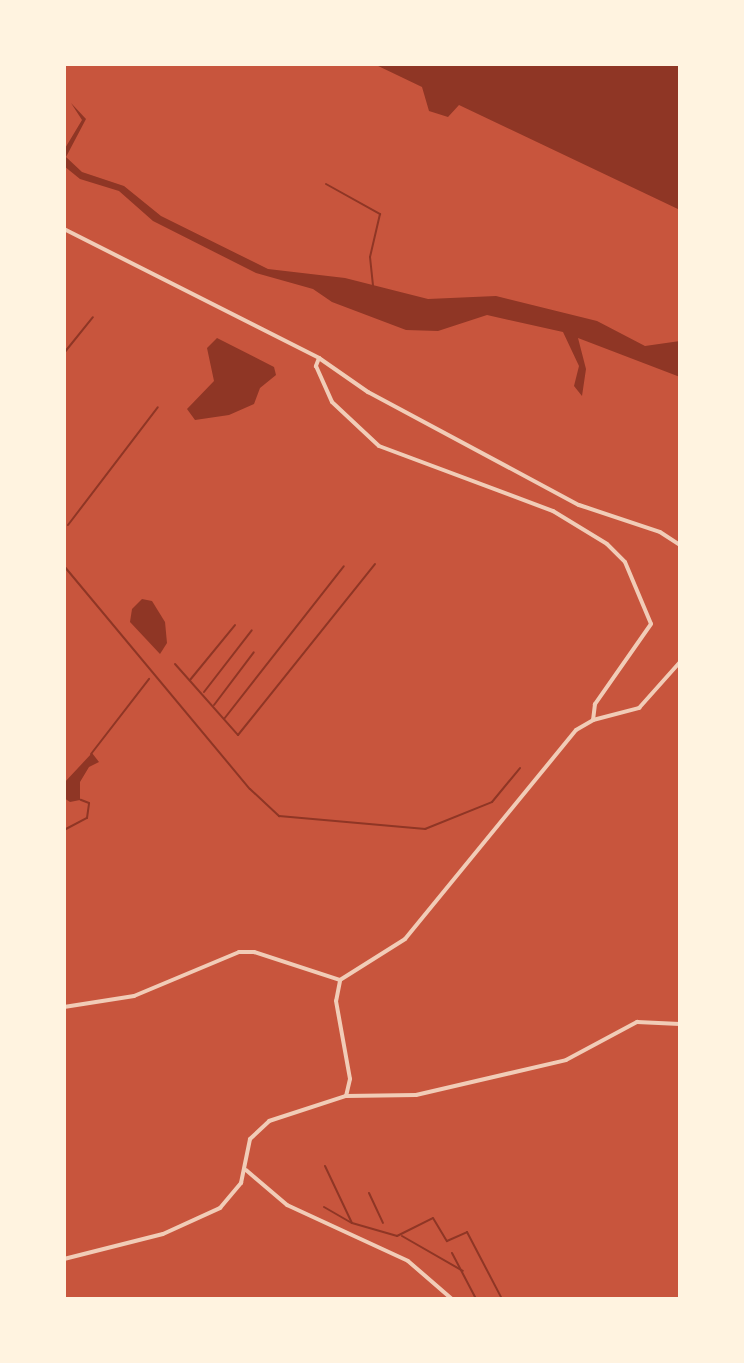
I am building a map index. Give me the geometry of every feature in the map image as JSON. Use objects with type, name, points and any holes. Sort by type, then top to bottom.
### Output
[{"type":"street","points":[[64,229],[319,358],[368,392],[579,505],[660,532],[680,545]]},
{"type":"street","points":[[319,358],[316,366],[332,402],[367,438],[408,459],[534,502],[598,538],[625,562],[650,614],[650,628],[595,704],[593,720]]},
{"type":"street","points":[[346,1096],[350,1079],[336,1001],[340,980],[405,939],[568,738],[593,720],[639,708],[680,662]]},
{"type":"street","points":[[64,1007],[134,996],[239,952],[254,952],[340,980]]},
{"type":"street","points":[[64,1259],[163,1234],[204,1217],[229,1201],[246,1170],[250,1139],[269,1121],[346,1096],[416,1095],[581,1055],[637,1022],[680,1024]]},
{"type":"street","points":[[246,1170],[287,1205],[408,1261],[452,1299]]},
{"type":"shaded area","points":[[374,64],[680,64],[680,210],[459,105],[448,117],[429,111],[422,87]]},
{"type":"shaded area","points":[[71,103],[86,119],[66,157],[82,172],[124,186],[161,216],[268,269],[345,278],[428,299],[496,296],[597,321],[645,346],[680,341],[680,377],[578,338],[586,369],[582,396],[574,386],[579,366],[563,332],[487,315],[438,331],[406,330],[332,302],[313,289],[256,273],[153,221],[119,191],[80,179],[64,166],[64,150],[82,120]]},
{"type":"shaded area","points":[[217,338],[274,367],[276,375],[260,388],[254,404],[229,415],[195,420],[187,409],[214,381],[207,348]]},
{"type":"shaded area","points":[[142,599],[152,601],[165,622],[167,643],[160,654],[130,622],[132,609]]},
{"type":"shaded area","points":[[92,753],[99,762],[89,767],[80,782],[80,800],[70,802],[64,798],[64,783]]},
{"type":"waterway","points":[[326,184],[380,214],[370,257],[373,286]]},
{"type":"waterway","points":[[64,353],[93,317]]},
{"type":"waterway","points":[[68,525],[158,407]]},
{"type":"waterway","points":[[175,664],[238,735],[375,564]]},
{"type":"waterway","points":[[64,566],[250,789],[279,816],[425,829],[492,802],[520,768]]},
{"type":"waterway","points":[[224,719],[344,566]]},
{"type":"waterway","points":[[190,680],[235,625]]},
{"type":"waterway","points":[[204,692],[252,630]]},
{"type":"waterway","points":[[214,705],[254,652]]},
{"type":"waterway","points":[[91,754],[149,679]]},
{"type":"waterway","points":[[64,830],[87,818],[89,803],[81,800]]},
{"type":"waterway","points":[[325,1166],[352,1223]]},
{"type":"waterway","points":[[369,1193],[383,1223]]},
{"type":"waterway","points":[[324,1207],[352,1223],[397,1236],[433,1218],[447,1241],[467,1232],[502,1299]]},
{"type":"waterway","points":[[402,1236],[463,1271]]},
{"type":"waterway","points":[[452,1253],[476,1299]]}]
